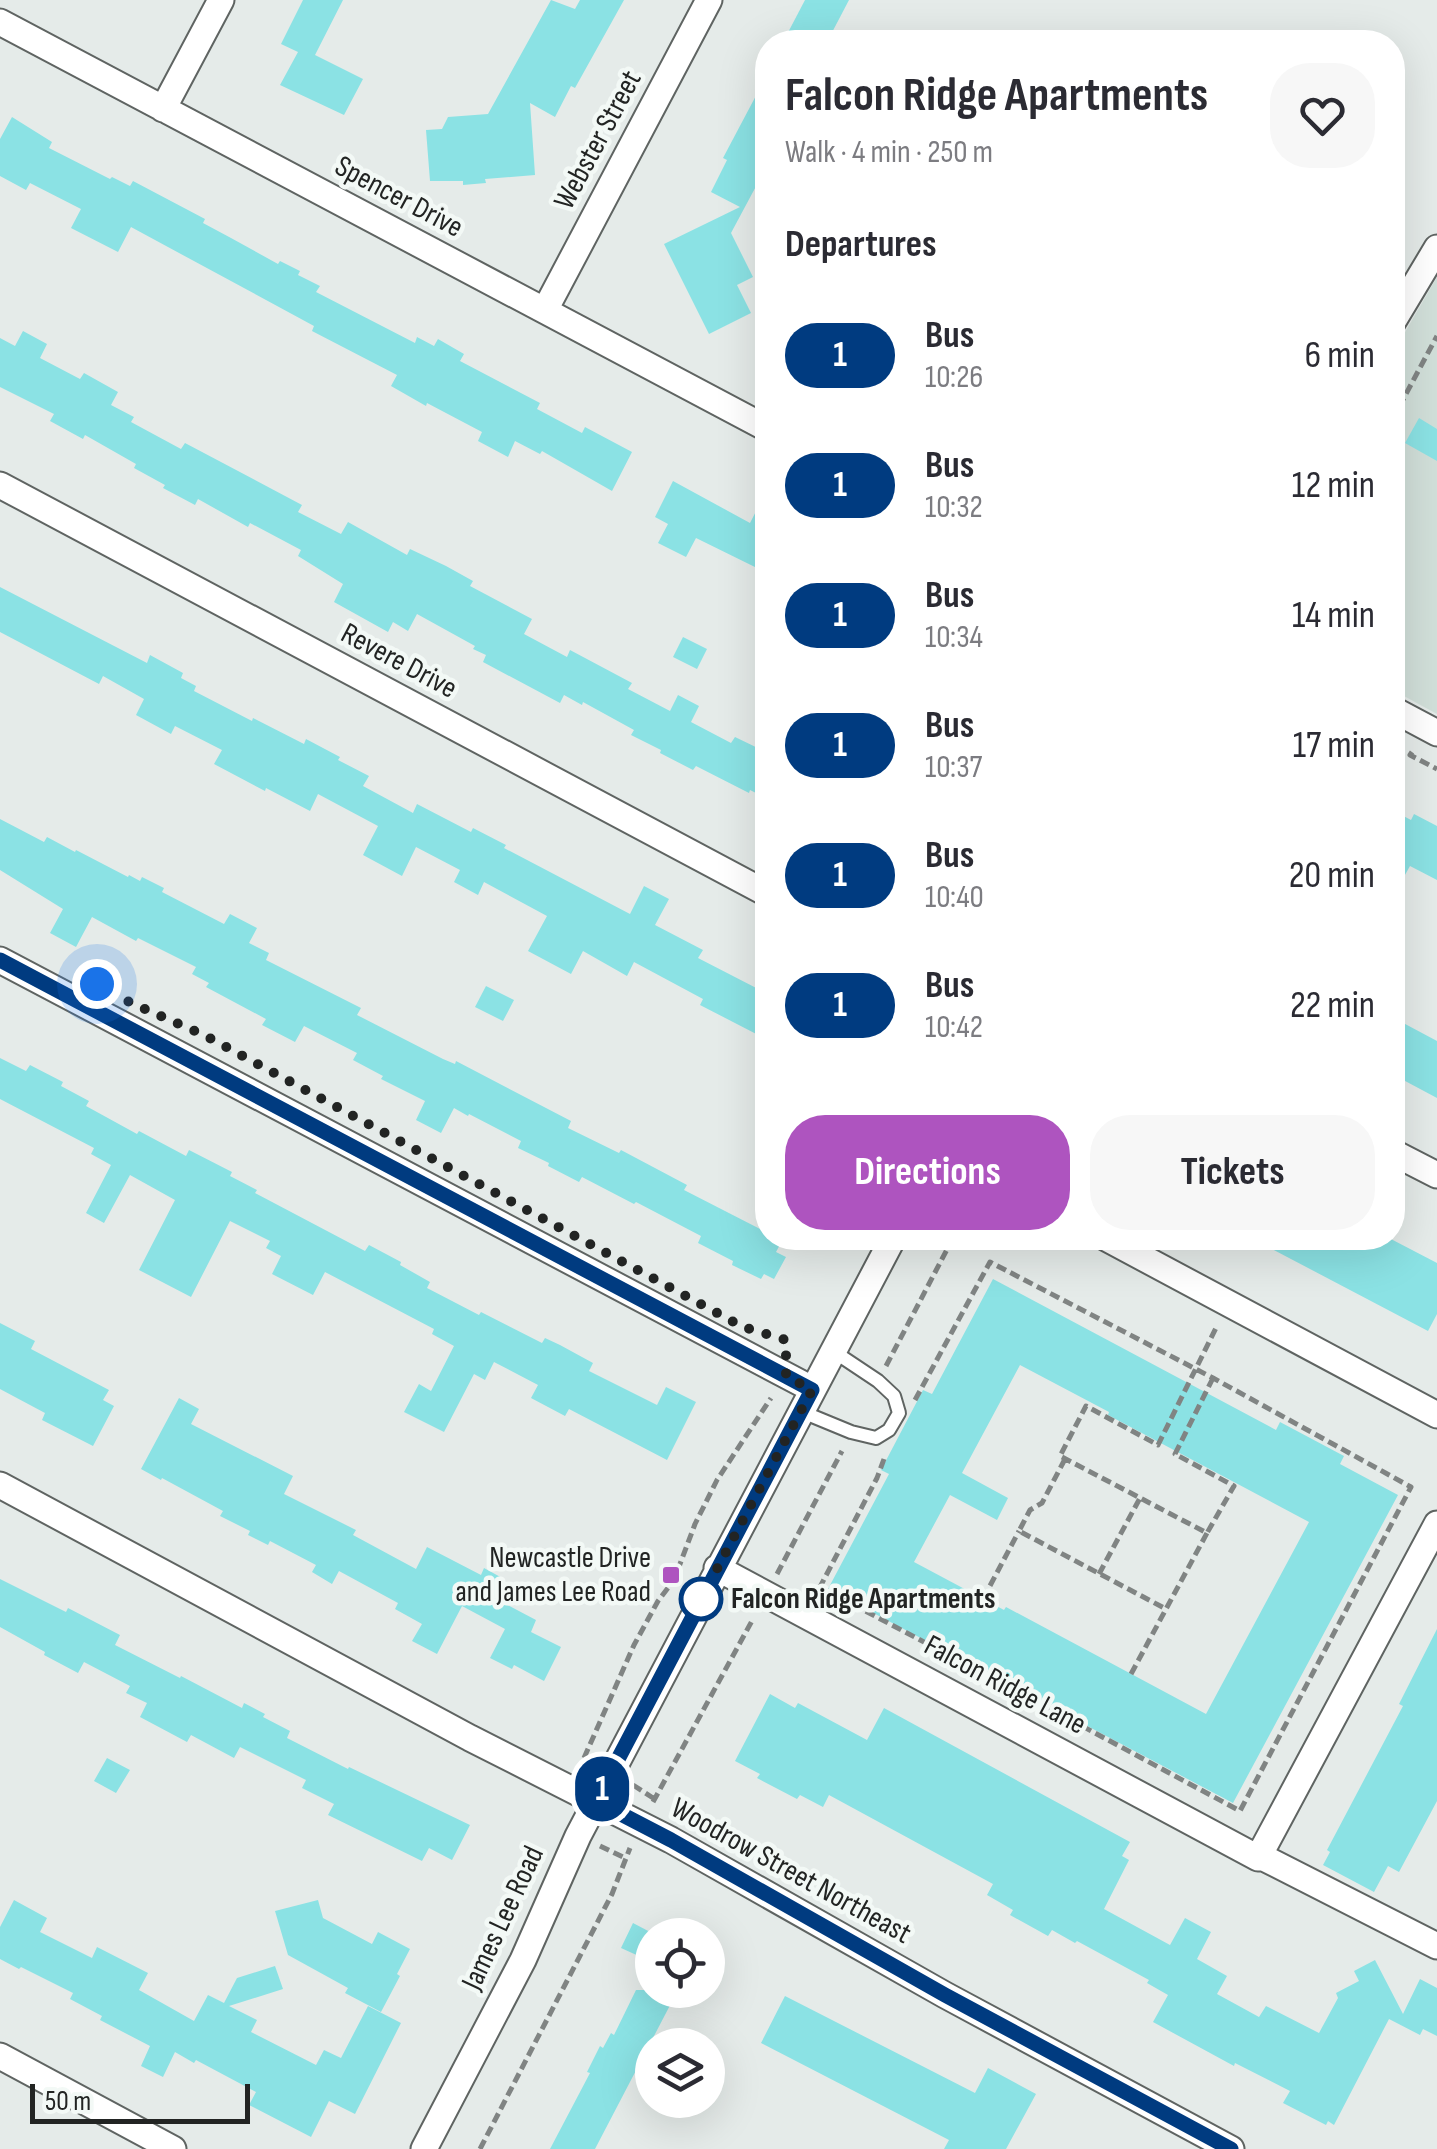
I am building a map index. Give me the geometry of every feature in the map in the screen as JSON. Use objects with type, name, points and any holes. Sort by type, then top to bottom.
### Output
[{"type":"street","points":[[164,110],[221,0]]},
{"type":"street","name":"Webster Street","points":[[545,310],[709,0]]},
{"type":"street","name":"Spencer Drive","points":[[0,22],[755,422]]},
{"type":"street","points":[[1405,301],[1437,248]]},
{"type":"street","name":"Revere Drive","points":[[0,486],[755,887]]},
{"type":"street","points":[[1405,716],[1437,733]]},
{"type":"street","points":[[0,960],[786,1376],[806,1400]]},
{"type":"street","points":[[1405,1159],[1437,1175]]},
{"type":"street","name":"James Lee Road","points":[[424,2149],[523,1960],[568,1855],[887,1250]]},
{"type":"street","points":[[1129,1250],[1437,1415]]},
{"type":"street","name":"Woodrow Street Northeast","points":[[0,1485],[470,1738],[642,1824],[945,1995],[1231,2149]]},
{"type":"street","points":[[1260,1856],[1437,1524]]},
{"type":"street","name":"Falcon Ridge Lane","points":[[718,1568],[1258,1858],[1437,1946]]},
{"type":"street","points":[[0,2056],[173,2149]]},
{"type":"lane","points":[[806,1400],[851,1432],[876,1438],[889,1430],[899,1413],[894,1396],[878,1381],[832,1351]]},
{"type":"path","points":[[1405,396],[1437,336]]},
{"type":"path","points":[[878,1381],[947,1250]]},
{"type":"path","points":[[888,1451],[820,1586],[1240,1810],[1412,1487],[990,1262],[914,1404]]},
{"type":"path","points":[[1208,1533],[1060,1456],[1086,1406],[1158,1446],[1228,1303]]},
{"type":"path","points":[[584,1758],[634,1645],[674,1580],[717,1480],[786,1376]]},
{"type":"path","points":[[1132,1674],[1234,1486],[1175,1454],[1213,1378]]},
{"type":"path","points":[[480,2149],[612,1894],[626,1854],[851,1432]]},
{"type":"path","points":[[983,1599],[1030,1510],[1042,1503],[1065,1459]]},
{"type":"path","points":[[1100,1574],[1140,1498]]},
{"type":"path","points":[[1019,1531],[1166,1609]]},
{"type":"path","points":[[1015,1728],[1030,1698]]},
{"type":"shaded area","points":[[1437,277],[1437,714],[1405,697],[1405,332]]},
{"type":"building","points":[[303,0],[343,0],[315,55],[363,79],[344,115],[280,85],[298,52],[281,44]]},
{"type":"building","points":[[551,0],[575,9],[580,0],[624,0],[555,117],[530,103],[535,175],[463,185],[463,181],[430,181],[426,130],[442,129],[448,117],[488,114]]},
{"type":"building","points":[[805,0],[849,0],[833,30],[789,30]]},
{"type":"building","points":[[755,98],[755,188],[731,233],[753,277],[737,285],[751,313],[709,334],[664,244],[740,207],[711,192],[727,160],[723,158]]},
{"type":"building","points":[[12,117],[52,142],[49,148],[110,179],[130,186],[133,181],[205,219],[203,223],[278,264],[280,261],[300,271],[298,275],[320,286],[316,292],[415,343],[417,337],[434,346],[438,339],[464,354],[460,361],[540,403],[537,409],[582,433],[585,427],[632,452],[612,491],[542,451],[540,454],[515,441],[508,457],[478,441],[482,432],[391,386],[397,375],[131,227],[118,252],[71,228],[81,209],[30,183],[26,190],[0,176],[0,139]]},
{"type":"building","points":[[23,331],[47,344],[40,358],[80,379],[84,373],[118,392],[111,405],[134,417],[131,422],[181,449],[185,443],[302,505],[298,512],[341,534],[348,522],[407,555],[410,549],[473,581],[470,586],[532,619],[524,634],[567,657],[570,650],[632,683],[628,689],[670,711],[678,695],[699,706],[691,722],[731,743],[735,737],[755,747],[755,792],[696,766],[693,770],[660,753],[661,750],[631,735],[634,730],[583,702],[582,705],[564,695],[560,703],[483,662],[486,655],[473,649],[475,646],[417,614],[408,631],[393,622],[388,632],[334,602],[343,584],[298,556],[301,550],[198,499],[195,505],[163,488],[165,485],[134,468],[136,464],[85,435],[83,439],[50,421],[54,414],[0,387],[0,338],[15,346]]},
{"type":"building","points":[[1419,418],[1437,429],[1437,461],[1405,443]]},
{"type":"building","points":[[673,481],[750,523],[755,513],[755,567],[696,538],[686,557],[658,543],[668,524],[655,517]]},
{"type":"building","points":[[0,587],[147,663],[150,655],[183,673],[181,678],[196,686],[194,691],[252,721],[253,718],[304,744],[306,739],[340,757],[338,760],[369,776],[363,786],[413,813],[417,804],[471,832],[473,828],[630,914],[644,886],[669,899],[655,925],[703,950],[698,958],[755,987],[755,1033],[700,1005],[703,999],[634,962],[627,976],[583,951],[571,974],[528,951],[547,916],[484,882],[478,895],[454,882],[460,870],[416,847],[402,876],[363,855],[378,826],[318,794],[310,811],[266,788],[265,791],[214,764],[222,750],[175,726],[171,734],[136,715],[144,699],[103,676],[99,684],[0,632]]},
{"type":"building","points":[[683,637],[707,649],[697,669],[673,657]]},
{"type":"building","points":[[1414,814],[1437,826],[1437,880],[1410,866],[1405,875],[1405,817],[1411,820]]},
{"type":"building","points":[[0,819],[44,842],[47,837],[76,850],[128,877],[140,881],[142,877],[164,888],[162,892],[224,924],[230,914],[257,928],[249,943],[269,953],[266,960],[361,1008],[357,1015],[571,1121],[568,1128],[619,1153],[621,1150],[687,1185],[684,1190],[755,1226],[755,1250],[777,1250],[786,1257],[774,1279],[764,1274],[761,1279],[698,1243],[701,1236],[582,1177],[579,1182],[548,1166],[549,1163],[518,1148],[521,1141],[469,1114],[454,1108],[441,1133],[416,1120],[425,1101],[353,1060],[357,1053],[304,1026],[295,1042],[262,1025],[266,1019],[206,987],[209,983],[192,974],[196,967],[92,917],[76,947],[50,933],[63,909],[0,870]]},
{"type":"building","points":[[486,986],[514,1000],[503,1021],[475,1007]]},
{"type":"building","points":[[1405,1024],[1437,1041],[1437,1098],[1405,1081]]},
{"type":"building","points":[[0,1058],[26,1071],[30,1065],[63,1082],[61,1086],[89,1101],[86,1106],[137,1134],[139,1131],[186,1156],[189,1150],[232,1172],[230,1176],[257,1190],[255,1193],[365,1251],[369,1245],[401,1262],[400,1265],[430,1282],[427,1288],[542,1343],[545,1338],[560,1345],[593,1363],[589,1371],[657,1405],[666,1387],[696,1402],[667,1460],[569,1409],[565,1416],[531,1398],[538,1385],[494,1362],[485,1380],[474,1374],[444,1432],[404,1412],[419,1384],[431,1391],[454,1346],[432,1334],[434,1329],[325,1272],[313,1295],[272,1274],[281,1256],[266,1248],[270,1241],[230,1221],[191,1297],[139,1270],[175,1200],[130,1175],[104,1223],[86,1213],[111,1165],[91,1154],[94,1148],[0,1099]]},
{"type":"building","points":[[1405,1246],[1437,1263],[1437,1314],[1428,1331],[1274,1250],[1405,1250]]},
{"type":"building","points":[[993,1279],[1276,1430],[1280,1422],[1344,1456],[1340,1464],[1398,1495],[1233,1803],[828,1589],[889,1474],[881,1470],[923,1390],[932,1394]],"holes":[[[1020,1365],[1109,1412],[1108,1415],[1309,1522],[1206,1714],[914,1562],[950,1495],[997,1520],[1008,1498],[962,1473]]]},
{"type":"building","points":[[0,1323],[35,1341],[31,1349],[109,1390],[103,1400],[114,1406],[93,1446],[42,1420],[45,1413],[0,1389]]},
{"type":"building","points":[[179,1398],[199,1409],[191,1424],[293,1476],[284,1494],[356,1530],[353,1535],[416,1569],[427,1547],[481,1575],[484,1568],[504,1579],[494,1598],[536,1620],[531,1632],[561,1647],[544,1681],[490,1658],[505,1629],[462,1606],[437,1654],[412,1641],[422,1624],[395,1609],[398,1603],[339,1571],[332,1584],[312,1572],[316,1565],[270,1541],[268,1545],[248,1535],[250,1531],[220,1516],[223,1511],[141,1469]]},
{"type":"building","points":[[0,1579],[120,1635],[115,1645],[242,1708],[244,1703],[265,1714],[263,1717],[290,1731],[287,1738],[470,1825],[452,1860],[429,1848],[422,1861],[328,1815],[334,1804],[302,1788],[306,1780],[240,1747],[234,1758],[191,1735],[187,1742],[140,1717],[147,1703],[126,1693],[130,1686],[84,1662],[78,1673],[0,1627]]},
{"type":"building","points":[[1437,1629],[1437,1801],[1399,1872],[1388,1866],[1374,1892],[1323,1865]]},
{"type":"building","points":[[770,1694],[795,1708],[798,1703],[867,1740],[884,1708],[1130,1842],[1122,1856],[1129,1860],[1104,1909],[1170,1945],[1185,1918],[1211,1932],[1197,1959],[1227,1976],[1217,1994],[1259,2017],[1266,2006],[1319,2033],[1338,1998],[1336,1993],[1359,1981],[1354,1971],[1375,1960],[1403,2014],[1420,1979],[1437,1988],[1437,2036],[1423,2029],[1420,2035],[1389,2019],[1334,2125],[1328,2121],[1326,2125],[1283,2103],[1290,2091],[1153,2022],[1168,1995],[1147,1983],[1149,1980],[1077,1941],[1052,1930],[1048,1936],[1010,1915],[1013,1910],[987,1895],[993,1884],[829,1795],[823,1807],[800,1795],[797,1799],[735,1761]]},
{"type":"building","points":[[107,1758],[130,1770],[116,1793],[94,1781]]},
{"type":"building","points":[[14,1900],[47,1918],[40,1932],[92,1958],[97,1947],[148,1973],[139,1990],[194,2021],[208,1995],[224,2003],[237,1978],[275,1966],[283,1989],[229,2006],[257,2020],[251,2032],[316,2065],[324,2050],[341,2058],[368,2006],[401,2023],[355,2114],[329,2101],[311,2137],[249,2105],[256,2092],[196,2060],[194,2063],[175,2052],[163,2077],[141,2066],[150,2046],[100,2020],[102,2016],[70,1999],[73,1993],[0,1959],[0,1927]]},
{"type":"building","points":[[318,1900],[323,1918],[372,1944],[378,1932],[410,1949],[381,2012],[345,1993],[348,1988],[288,1955],[275,1911]]},
{"type":"building","points":[[633,1923],[635,1924],[635,1954],[621,1948]]},
{"type":"building","points":[[635,1992],[635,2008],[669,2008],[658,2028],[635,2028],[635,2072],[595,2149],[550,2149],[600,2046],[603,2048],[611,2033],[614,2035]]},
{"type":"building","points":[[785,1996],[975,2093],[988,2068],[1036,2094],[1006,2149],[944,2149],[949,2140],[761,2043]]},
{"type":"bus line","name":"1","points":[[0,960],[812,1390],[596,1801],[1231,2149]]},
{"type":"place","name":"Newcastle Drive and James Lee Road","points":[[671,1575]]},
{"type":"place","name":"Falcon Ridge Apartments","points":[[701,1599]]},
{"type":"route","points":[[97,984],[204,1035],[743,1327],[786,1340],[786,1376],[812,1390],[701,1599]]}]
